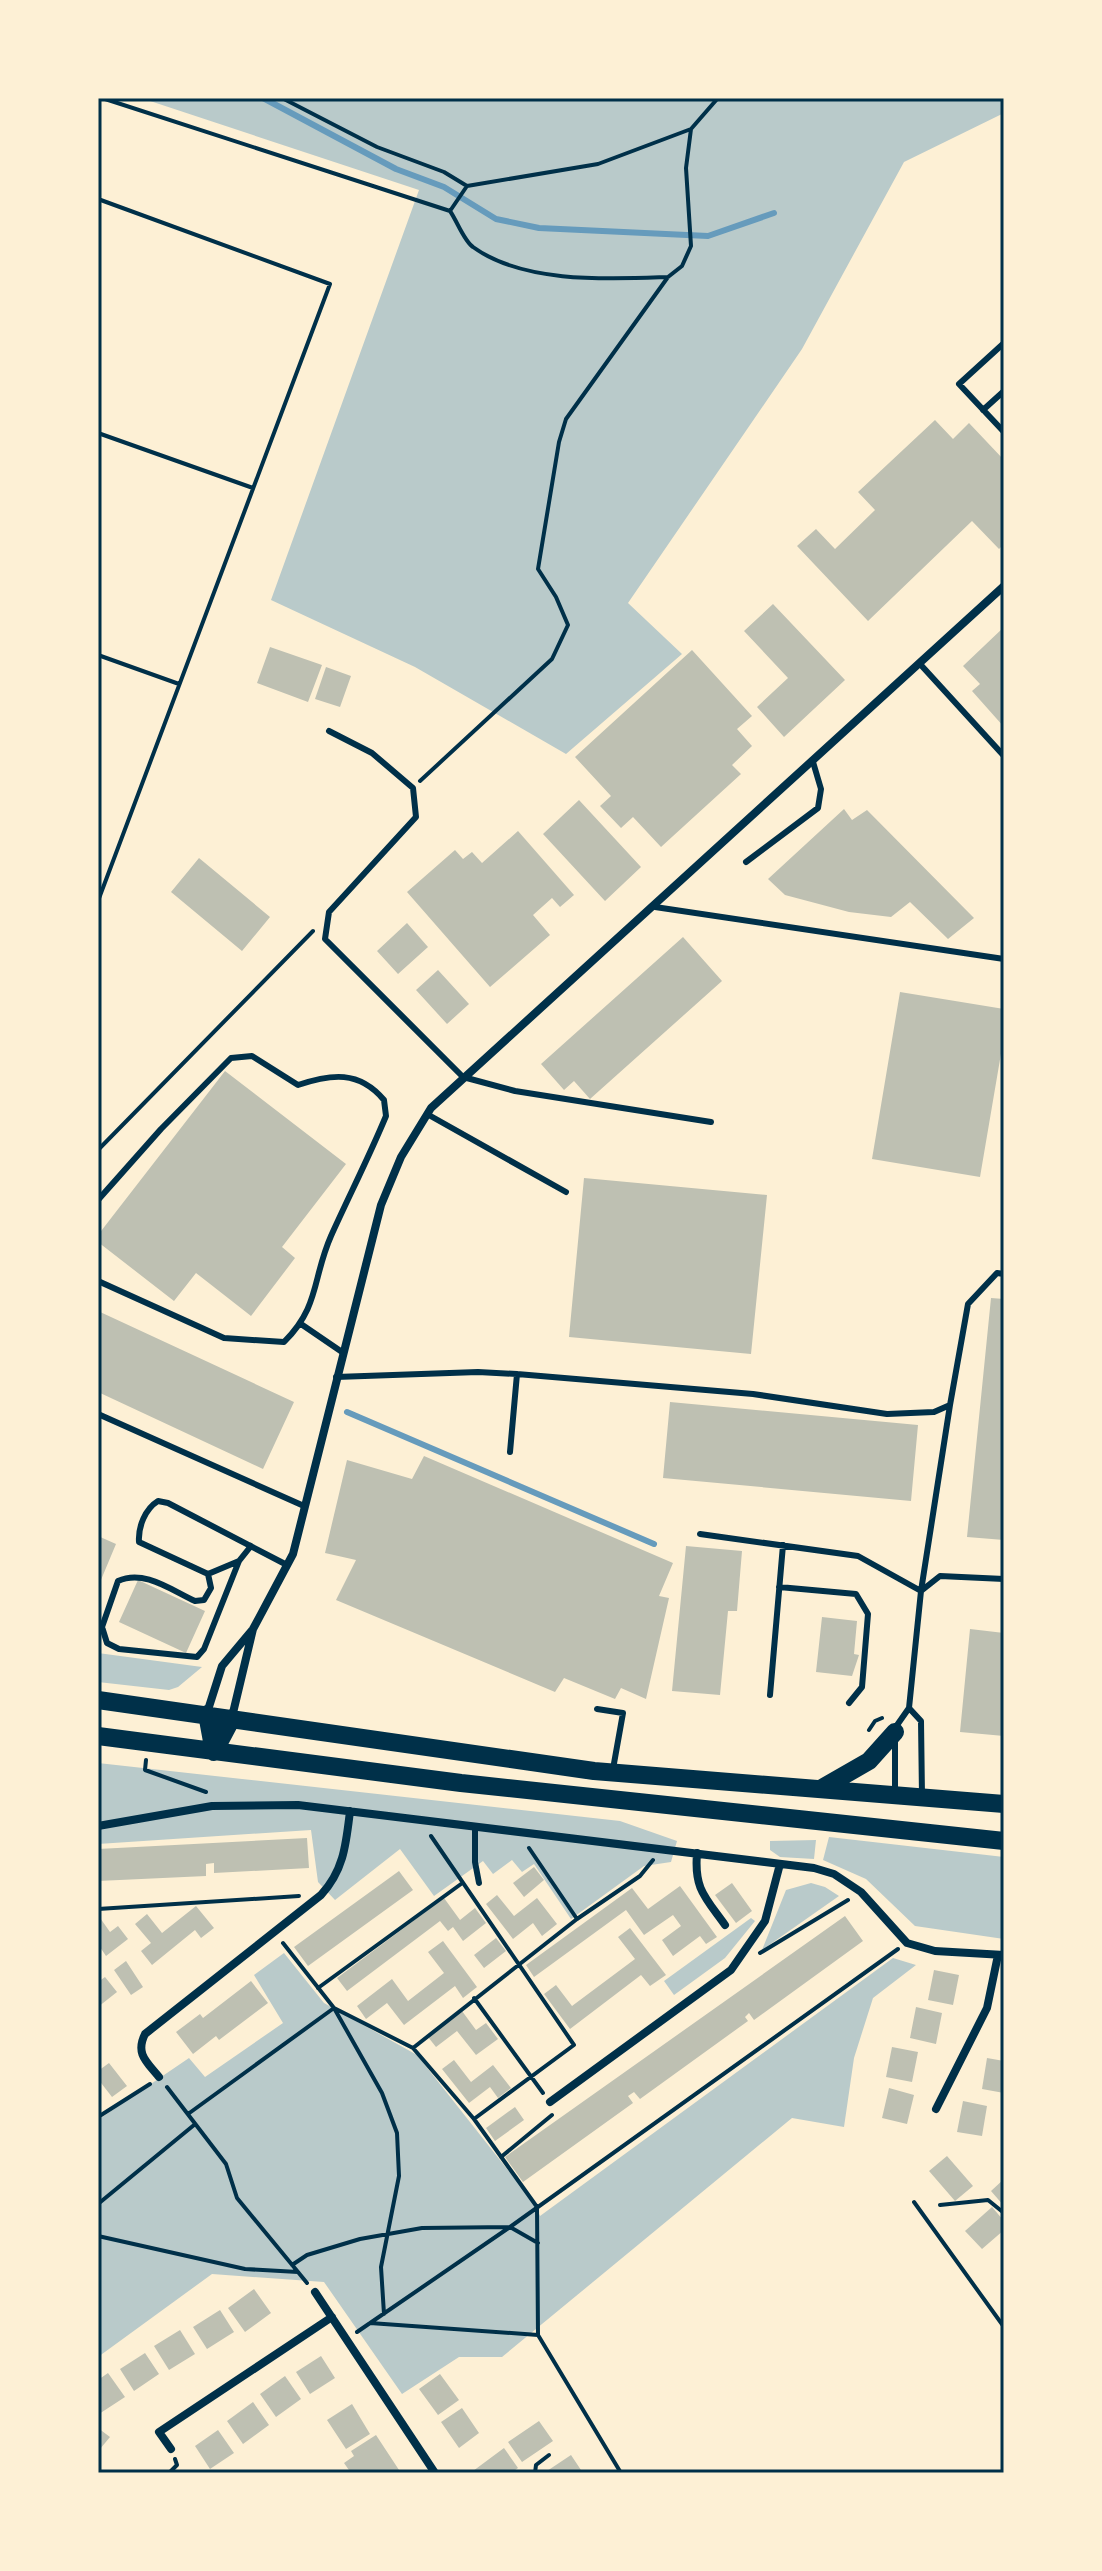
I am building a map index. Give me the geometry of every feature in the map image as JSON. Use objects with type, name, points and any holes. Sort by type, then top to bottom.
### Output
[{"type":"highway","points":[[98,1700],[612,1772],[1004,1804]]},
{"type":"highway","points":[[207,1714],[214,1752]]},
{"type":"highway","points":[[214,1752],[232,1718]]},
{"type":"highway","points":[[822,1788],[869,1761],[895,1732]]},
{"type":"highway","points":[[98,1736],[461,1783],[1004,1841]]},
{"type":"highway","points":[[895,1795],[908,1830]]},
{"type":"highway","points":[[908,1830],[915,1823],[922,1797]]},
{"type":"street","points":[[207,1714],[210,1695],[222,1666],[253,1629],[287,1565],[381,1205],[401,1157],[427,1114],[463,1077],[655,907],[1004,586]]},
{"type":"street","points":[[232,1718],[253,1629]]},
{"type":"street","points":[[98,1826],[212,1806],[298,1805],[697,1853],[834,1874],[861,1892],[907,1943],[935,1951],[1001,1955],[987,2008],[936,2109]]},
{"type":"street","points":[[159,2077],[141,2055],[140,2044],[145,2034],[321,1895],[337,1877],[346,1848],[350,1811]]},
{"type":"street","points":[[697,1853],[695,1878],[700,1892],[725,1925]]},
{"type":"street","points":[[550,2102],[731,1970],[765,1921],[780,1864]]},
{"type":"street","points":[[315,2292],[435,2473]]},
{"type":"street","points":[[171,2449],[159,2432],[332,2317]]},
{"type":"lane","points":[[1004,343],[959,384],[1004,432]]},
{"type":"lane","points":[[983,410],[1004,391]]},
{"type":"lane","points":[[920,664],[1004,756]]},
{"type":"lane","points":[[329,731],[372,753],[413,788],[416,817],[329,912],[325,939],[463,1077],[515,1091],[711,1122]]},
{"type":"lane","points":[[746,862],[818,808],[821,789],[813,762]]},
{"type":"lane","points":[[655,907],[1004,959]]},
{"type":"lane","points":[[98,1200],[161,1129],[231,1058],[252,1056],[298,1085],[335,1074],[360,1079],[384,1100],[386,1116],[331,1236],[312,1305],[301,1324],[284,1342],[224,1338],[98,1281]]},
{"type":"lane","points":[[427,1114],[566,1192]]},
{"type":"lane","points":[[895,1795],[896,1723],[909,1708],[921,1591],[968,1304],[997,1273],[1004,1274]]},
{"type":"lane","points":[[301,1324],[342,1352]]},
{"type":"lane","points":[[336,1377],[478,1372],[517,1374],[753,1394],[887,1414],[934,1412],[950,1405]]},
{"type":"lane","points":[[510,1452],[517,1374]]},
{"type":"lane","points":[[98,1414],[304,1506]]},
{"type":"lane","points":[[239,1561],[208,1574],[139,1542],[138,1533],[149,1506],[158,1501],[168,1503],[287,1565]]},
{"type":"lane","points":[[700,1534],[783,1545],[801,1551],[858,1556],[921,1591]]},
{"type":"lane","points":[[770,1695],[783,1545]]},
{"type":"lane","points":[[208,1574],[211,1588],[207,1596],[195,1601],[141,1576],[131,1575],[118,1581],[102,1627],[107,1643],[119,1649],[197,1657],[204,1649],[239,1561],[251,1546]]},
{"type":"lane","points":[[921,1591],[940,1576],[1004,1579]]},
{"type":"lane","points":[[779,1587],[856,1594],[868,1614],[862,1687],[849,1703]]},
{"type":"lane","points":[[909,1708],[921,1721],[922,1797]]},
{"type":"lane","points":[[597,1709],[623,1713],[612,1772]]},
{"type":"lane","points":[[475,1827],[475,1862],[479,1883]]},
{"type":"path","points":[[102,98],[450,211],[471,246],[510,264],[582,280],[668,277]]},
{"type":"path","points":[[282,98],[377,147],[444,172],[467,186],[598,164],[691,129],[718,98]]},
{"type":"path","points":[[413,788],[552,659],[568,625],[556,597],[538,569],[559,442],[566,419],[668,277],[682,266],[691,246],[686,168],[691,129]]},
{"type":"path","points":[[450,211],[467,186]]},
{"type":"path","points":[[98,199],[330,284],[98,901]]},
{"type":"path","points":[[98,433],[253,488]]},
{"type":"path","points":[[98,655],[179,684]]},
{"type":"path","points":[[98,1150],[313,931],[325,923]]},
{"type":"path","points":[[148,1743],[145,1770],[213,1795],[212,1806]]},
{"type":"path","points":[[422,1820],[461,1884],[521,1962],[574,2045],[474,2119]]},
{"type":"path","points":[[518,1832],[577,1919]]},
{"type":"path","points":[[413,2048],[577,1919],[640,1876],[662,1849]]},
{"type":"path","points":[[318,1988],[461,1884]]},
{"type":"path","points":[[731,1970],[861,1892]]},
{"type":"path","points":[[98,1909],[321,1895]]},
{"type":"path","points":[[274,1932],[334,2008],[382,2093],[397,2133],[399,2176],[381,2267],[384,2314]]},
{"type":"path","points":[[347,2339],[510,2227],[907,1943]]},
{"type":"path","points":[[474,1998],[557,2111],[501,2157]]},
{"type":"path","points":[[334,2008],[413,2048],[474,2119],[537,2207],[538,2335],[621,2473]]},
{"type":"path","points":[[188,2114],[334,2008]]},
{"type":"path","points":[[98,2117],[159,2077],[226,2164],[237,2198],[315,2292]]},
{"type":"path","points":[[98,2204],[194,2125]]},
{"type":"path","points":[[940,2205],[988,2200],[1004,2213]]},
{"type":"path","points":[[914,2202],[1004,2327]]},
{"type":"path","points":[[292,2265],[307,2255],[387,2233],[422,2228],[510,2227],[538,2243]]},
{"type":"path","points":[[98,2236],[245,2269],[298,2272]]},
{"type":"path","points":[[369,2323],[538,2335]]},
{"type":"path","points":[[535,2473],[536,2465],[549,2455]]},
{"type":"shaded area","points":[[141,98],[1004,98],[1004,113],[904,162],[802,349],[628,603],[682,654],[566,754],[415,667],[271,600],[419,190]]},
{"type":"shaded area","points":[[98,1653],[202,1667],[178,1687],[169,1690],[98,1682]]},
{"type":"shaded area","points":[[98,1763],[620,1821],[677,1841],[671,1862],[644,1866],[571,1919],[534,1864],[522,1872],[512,1860],[493,1874],[483,1861],[434,1896],[400,1849],[335,1900],[318,1882],[311,1830],[98,1844]]},
{"type":"shaded area","points":[[829,1837],[1004,1857],[1004,1939],[915,1926],[866,1879],[823,1860]]},
{"type":"shaded area","points":[[816,1840],[814,1859],[780,1857],[770,1850],[770,1841]]},
{"type":"shaded area","points":[[811,1883],[839,1896],[762,1950],[786,1890]]},
{"type":"shaded area","points":[[751,1918],[755,1921],[725,1958],[674,1995],[664,1981]]},
{"type":"shaded area","points":[[284,1953],[324,2003],[417,2055],[534,2203],[540,2216],[893,1958],[916,1965],[873,1998],[854,2058],[844,2127],[792,2118],[502,2357],[459,2357],[402,2394],[324,2282],[212,2274],[98,2357],[98,2120],[189,2058],[205,2077],[283,2023],[254,1975]]},
{"type":"building","points":[[935,420],[953,439],[969,423],[1004,460],[1004,544],[999,549],[972,521],[868,621],[797,546],[816,529],[835,549],[875,510],[858,492]]},
{"type":"building","points":[[773,604],[845,680],[784,737],[757,707],[788,678],[744,631]]},
{"type":"building","points":[[1004,627],[1004,727],[972,691],[980,684],[963,666]]},
{"type":"building","points":[[270,647],[322,665],[308,702],[257,683]]},
{"type":"building","points":[[692,650],[752,716],[737,729],[752,746],[732,765],[741,774],[661,847],[633,817],[621,828],[600,806],[611,796],[575,757]]},
{"type":"building","points":[[326,667],[351,676],[340,707],[315,699]]},
{"type":"building","points":[[579,800],[641,867],[605,901],[543,834]]},
{"type":"building","points":[[844,809],[852,820],[867,810],[974,918],[948,939],[910,902],[891,917],[849,912],[785,895],[768,879]]},
{"type":"building","points":[[518,831],[574,895],[560,907],[552,898],[533,915],[550,935],[490,987],[407,892],[455,850],[463,859],[472,852],[482,863]]},
{"type":"building","points":[[199,858],[270,917],[242,951],[171,892]]},
{"type":"building","points":[[407,923],[428,947],[398,974],[377,951]]},
{"type":"building","points":[[683,937],[722,981],[590,1099],[574,1081],[564,1090],[541,1064]]},
{"type":"building","points":[[438,970],[469,1004],[447,1024],[416,990]]},
{"type":"building","points":[[900,992],[1004,1009],[1004,1036],[980,1177],[872,1159]]},
{"type":"building","points":[[225,1071],[346,1164],[282,1247],[295,1258],[251,1316],[196,1273],[174,1301],[98,1242],[98,1235]]},
{"type":"building","points":[[584,1178],[767,1195],[751,1354],[569,1337]]},
{"type":"building","points":[[991,1298],[1004,1299],[1004,1540],[967,1537]]},
{"type":"building","points":[[98,1311],[294,1402],[263,1469],[98,1392]]},
{"type":"building","points":[[670,1402],[918,1425],[911,1501],[663,1478]]},
{"type":"building","points":[[424,1456],[673,1563],[659,1596],[669,1598],[646,1699],[621,1688],[615,1699],[564,1678],[555,1692],[336,1600],[356,1560],[325,1553],[347,1460],[412,1479]]},
{"type":"building","points":[[98,1536],[116,1544],[98,1587]]},
{"type":"building","points":[[686,1546],[742,1551],[737,1611],[728,1611],[720,1695],[672,1691]]},
{"type":"building","points":[[138,1580],[205,1611],[186,1653],[119,1622]]},
{"type":"building","points":[[822,1617],[857,1621],[854,1654],[859,1655],[852,1676],[816,1672]]},
{"type":"building","points":[[970,1629],[1004,1633],[1004,1736],[960,1732]]},
{"type":"building","points":[[307,1838],[309,1868],[214,1873],[214,1863],[206,1864],[206,1876],[98,1881],[98,1849]]},
{"type":"building","points":[[534,1867],[544,1880],[524,1897],[513,1883]]},
{"type":"building","points":[[399,1871],[413,1890],[308,1966],[294,1947]]},
{"type":"building","points":[[732,1883],[752,1911],[736,1923],[715,1895]]},
{"type":"building","points":[[680,1886],[717,1937],[706,1944],[700,1936],[673,1956],[662,1940],[681,1926],[673,1915],[644,1935],[626,1910],[534,1977],[526,1965],[632,1888],[648,1909]]},
{"type":"building","points":[[497,1895],[514,1916],[537,1898],[557,1924],[542,1936],[533,1923],[513,1939],[486,1904]]},
{"type":"building","points":[[444,1898],[460,1920],[475,1908],[486,1923],[463,1941],[453,1927],[448,1931],[440,1921],[347,1991],[337,1978]]},
{"type":"building","points":[[196,1906],[214,1928],[201,1938],[195,1930],[152,1965],[141,1951],[151,1943],[135,1924],[147,1914],[162,1933]]},
{"type":"building","points":[[98,1915],[110,1932],[118,1926],[128,1939],[106,1956],[98,1944]]},
{"type":"building","points":[[845,1916],[863,1941],[754,2020],[749,2013],[745,2017],[748,2021],[640,2099],[634,2092],[628,2096],[633,2103],[523,2182],[505,2157]]},
{"type":"building","points":[[630,1928],[666,1975],[650,1986],[641,1975],[570,2029],[544,1994],[556,1985],[572,2006],[635,1959],[618,1937]]},
{"type":"building","points":[[496,1938],[506,1951],[484,1968],[474,1955]]},
{"type":"building","points":[[443,1941],[477,1987],[463,1998],[455,1986],[404,2025],[387,2003],[366,2019],[357,2006],[392,1979],[408,2001],[444,1973],[428,1952]]},
{"type":"building","points":[[126,1961],[143,1987],[131,1995],[114,1970]]},
{"type":"building","points":[[934,1970],[959,1975],[953,2005],[928,2000]]},
{"type":"building","points":[[105,1977],[117,1992],[98,2007],[98,1982]]},
{"type":"building","points":[[251,1981],[268,2003],[219,2040],[216,2036],[193,2054],[176,2032],[200,2014],[203,2018]]},
{"type":"building","points":[[916,2007],[942,2013],[936,2044],[910,2038]]},
{"type":"building","points":[[462,2011],[476,2030],[486,2023],[498,2039],[476,2055],[457,2031],[436,2047],[428,2037]]},
{"type":"building","points":[[892,2047],[918,2052],[912,2082],[886,2077]]},
{"type":"building","points":[[987,2058],[1004,2061],[1004,2093],[982,2089]]},
{"type":"building","points":[[454,2060],[471,2082],[493,2065],[511,2088],[498,2098],[490,2087],[469,2103],[442,2069]]},
{"type":"building","points":[[109,2063],[127,2086],[112,2097],[98,2079],[98,2071]]},
{"type":"building","points":[[889,2088],[914,2095],[907,2124],[882,2118]]},
{"type":"building","points":[[963,2101],[987,2106],[982,2136],[957,2132]]},
{"type":"building","points":[[515,2107],[524,2120],[495,2141],[486,2128]]},
{"type":"building","points":[[947,2156],[973,2186],[955,2201],[929,2171]]},
{"type":"building","points":[[1004,2179],[1004,2206],[991,2191]]},
{"type":"building","points":[[992,2207],[1004,2221],[1004,2230],[982,2249],[965,2231]]},
{"type":"building","points":[[254,2289],[271,2313],[245,2332],[228,2308]]},
{"type":"building","points":[[220,2310],[234,2332],[207,2349],[193,2327]]},
{"type":"building","points":[[180,2330],[195,2354],[169,2370],[154,2346]]},
{"type":"building","points":[[145,2353],[159,2374],[134,2391],[120,2369]]},
{"type":"building","points":[[321,2356],[335,2378],[310,2394],[296,2372]]},
{"type":"building","points":[[108,2373],[125,2397],[99,2414],[98,2380]]},
{"type":"building","points":[[440,2374],[459,2400],[438,2415],[419,2389]]},
{"type":"building","points":[[285,2376],[301,2399],[276,2417],[260,2394]]},
{"type":"building","points":[[253,2402],[269,2425],[243,2444],[227,2421]]},
{"type":"building","points":[[352,2404],[370,2434],[346,2449],[327,2420]]},
{"type":"building","points":[[462,2408],[479,2433],[459,2448],[441,2422]]},
{"type":"building","points":[[539,2421],[553,2441],[522,2462],[508,2442]]},
{"type":"building","points":[[98,2428],[110,2437],[100,2449],[98,2447]]},
{"type":"building","points":[[218,2430],[234,2453],[210,2469],[195,2446]]},
{"type":"building","points":[[376,2435],[401,2473],[351,2473],[344,2463],[354,2456],[351,2451]]},
{"type":"building","points":[[504,2448],[518,2468],[511,2473],[473,2471]]},
{"type":"building","points":[[571,2455],[583,2473],[544,2473]]},
{"type":"waterway","points":[[263,98],[396,169],[444,187],[496,219],[539,228],[708,236],[774,213]]},
{"type":"waterway","points":[[347,1412],[654,1544]]}]
